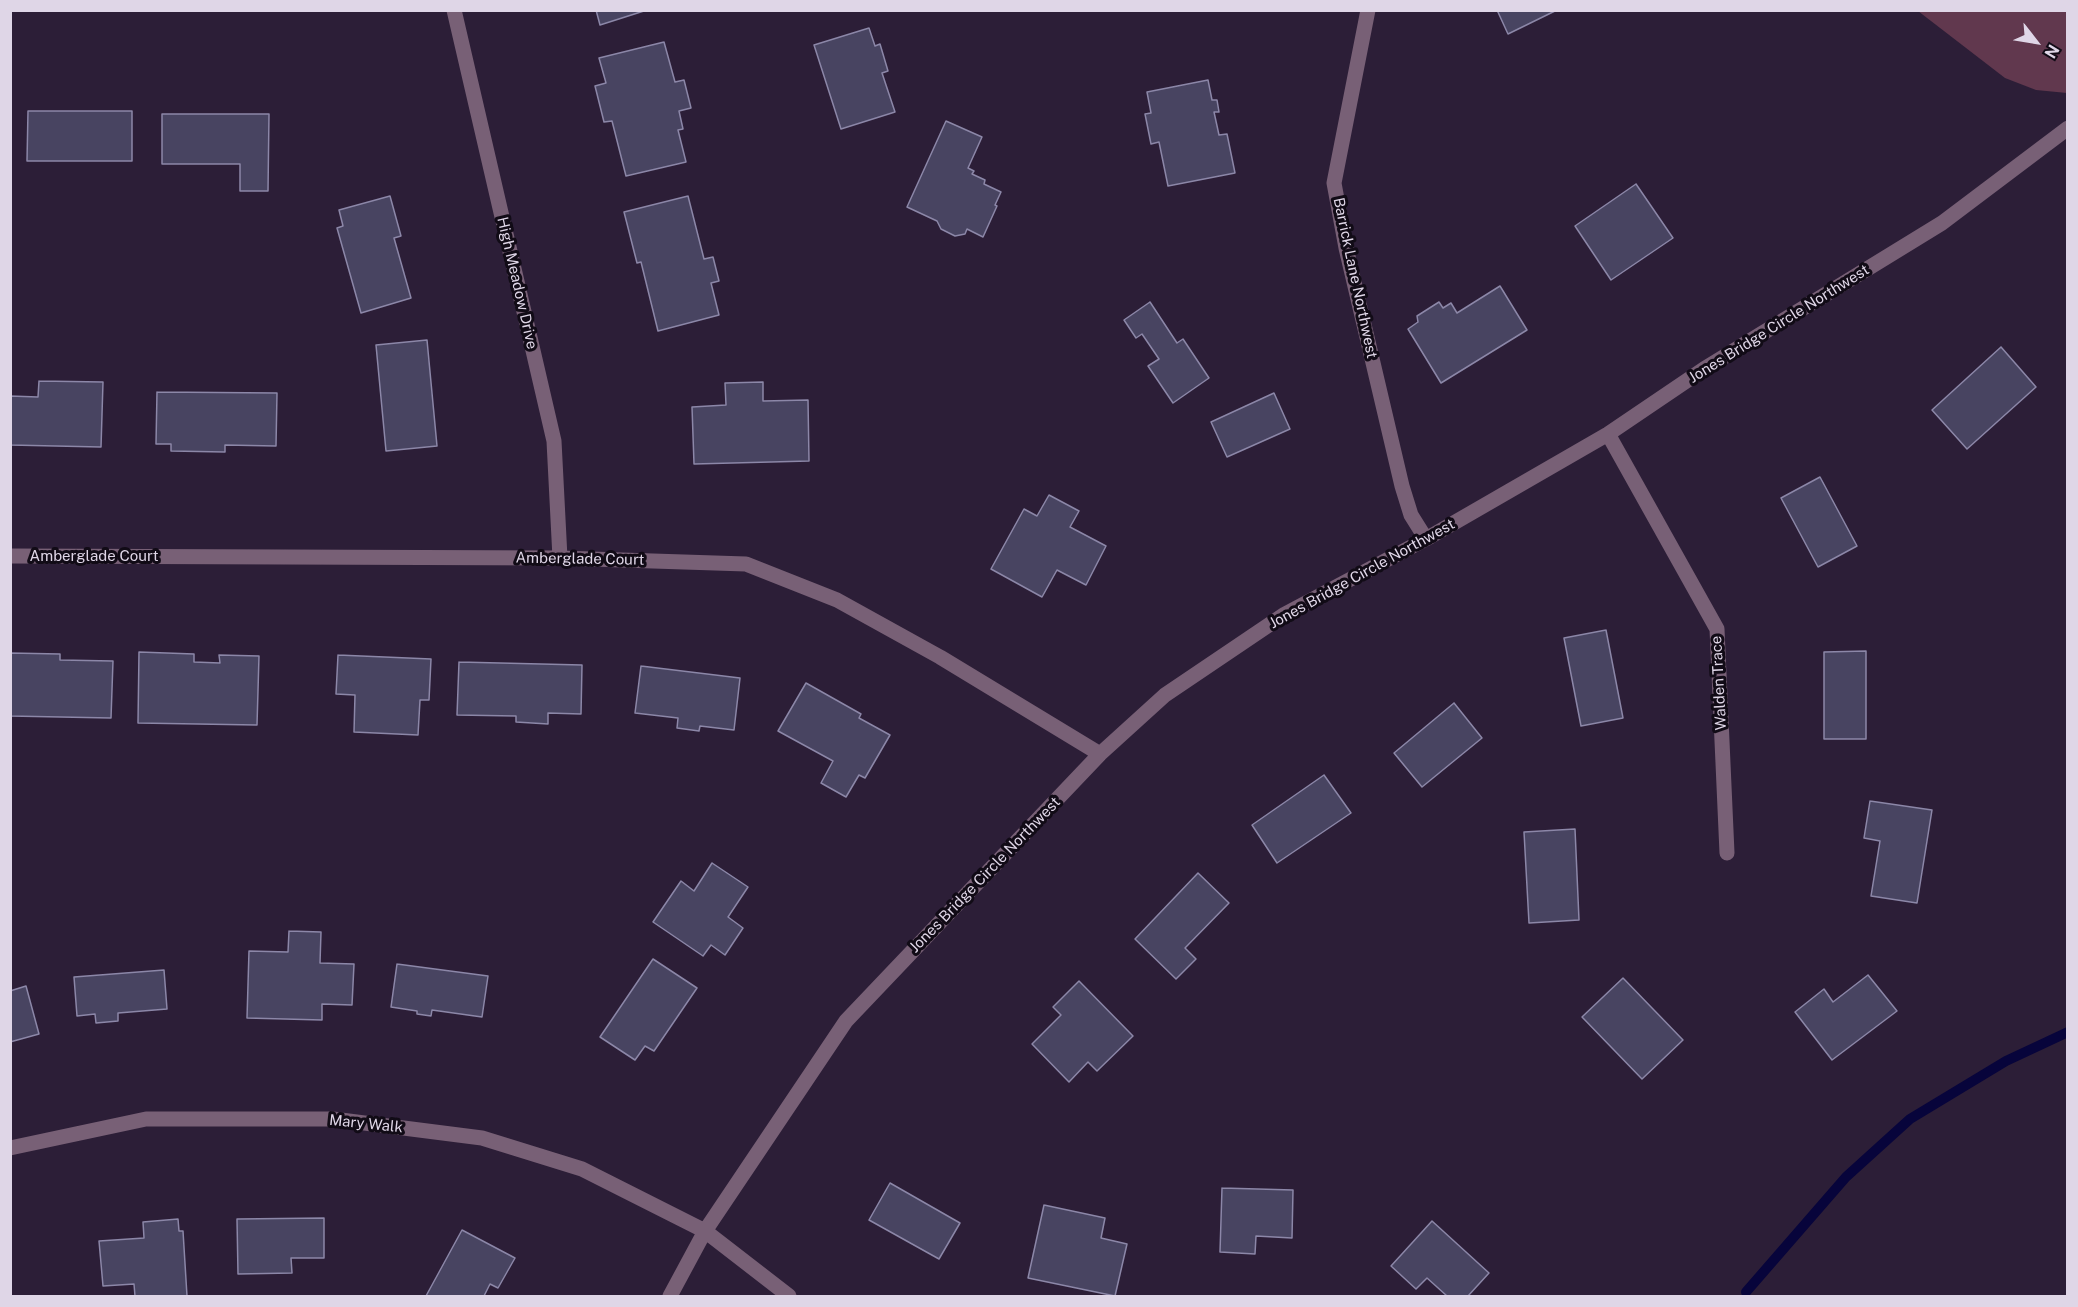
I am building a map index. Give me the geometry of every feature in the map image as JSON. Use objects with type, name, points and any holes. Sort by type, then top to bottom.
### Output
[{"type":"street","name":"High Meadow Drive","points":[[454,10],[554,441],[560,558]]},
{"type":"street","name":"Barrick Lane Northwest","points":[[1368,10],[1334,183],[1346,249],[1402,486],[1411,515],[1426,539]]},
{"type":"street","name":"Jones Bridge Circle Northwest","points":[[670,1296],[705,1231],[846,1021],[1100,754],[1165,695],[1286,614],[1426,539],[1608,434],[1704,369],[1942,223],[2067,128]]},
{"type":"street","name":"Walden Trace","points":[[1608,434],[1717,629],[1727,853]]},
{"type":"street","name":"Amberglade Court","points":[[10,556],[560,558],[746,564],[837,600],[940,657],[1100,754]]},
{"type":"street","name":"Mary Walk","points":[[10,1148],[146,1119],[333,1119],[482,1138],[582,1169],[705,1231],[789,1296]]},
{"type":"shaded area","points":[[1918,11],[2067,11],[2067,93],[2036,90],[2005,78]]},
{"type":"building","points":[[596,10],[647,10],[600,25]]},
{"type":"building","points":[[1497,10],[1557,10],[1508,34]]},
{"type":"building","points":[[869,28],[875,46],[880,44],[888,71],[882,73],[895,112],[841,129],[814,45]]},
{"type":"building","points":[[664,42],[675,82],[684,80],[691,108],[679,111],[683,129],[678,130],[686,162],[626,176],[612,121],[604,122],[595,86],[606,83],[599,58]]},
{"type":"building","points":[[1208,80],[1212,100],[1217,100],[1219,112],[1214,112],[1219,135],[1227,134],[1235,173],[1168,186],[1159,142],[1151,144],[1145,114],[1151,113],[1147,92]]},
{"type":"building","points":[[28,111],[132,111],[132,161],[27,161]]},
{"type":"building","points":[[162,114],[269,114],[268,191],[240,191],[240,164],[162,164]]},
{"type":"building","points":[[946,121],[982,137],[968,168],[974,171],[972,174],[985,180],[984,184],[1001,192],[983,237],[967,229],[965,234],[955,236],[941,229],[937,221],[907,207]]},
{"type":"building","points":[[1636,184],[1673,238],[1611,280],[1575,226]]},
{"type":"building","points":[[390,196],[401,236],[394,238],[411,298],[361,313],[337,228],[343,226],[339,210]]},
{"type":"building","points":[[688,196],[704,259],[713,257],[719,281],[711,283],[719,315],[658,331],[641,262],[637,263],[624,212]]},
{"type":"building","points":[[1500,286],[1527,330],[1441,383],[1408,329],[1418,322],[1417,316],[1439,302],[1443,308],[1451,303],[1457,313]]},
{"type":"building","points":[[1150,302],[1177,343],[1183,339],[1209,378],[1173,403],[1148,366],[1159,359],[1142,334],[1136,338],[1124,320]]},
{"type":"building","points":[[427,340],[437,446],[386,451],[376,345]]},
{"type":"building","points":[[2001,347],[2036,387],[1967,449],[1932,410]]},
{"type":"building","points":[[39,381],[103,382],[101,447],[10,445],[10,396],[38,397]]},
{"type":"building","points":[[763,382],[763,401],[808,400],[809,461],[694,464],[692,407],[726,405],[725,383]]},
{"type":"building","points":[[157,392],[277,393],[276,446],[225,445],[225,452],[171,451],[171,444],[156,444]]},
{"type":"building","points":[[1274,393],[1290,429],[1227,457],[1211,422]]},
{"type":"building","points":[[1820,477],[1857,546],[1818,567],[1781,498]]},
{"type":"building","points":[[1049,495],[1079,511],[1070,527],[1106,546],[1086,585],[1057,570],[1042,597],[991,569],[1024,509],[1037,516]]},
{"type":"building","points":[[1606,630],[1623,718],[1581,726],[1564,638]]},
{"type":"building","points":[[1866,651],[1866,739],[1824,739],[1824,652]]},
{"type":"building","points":[[139,652],[194,654],[194,662],[220,663],[219,655],[259,656],[257,725],[138,723]]},
{"type":"building","points":[[10,653],[60,654],[60,660],[113,661],[111,718],[10,716]]},
{"type":"building","points":[[338,655],[431,659],[429,700],[420,700],[418,735],[354,732],[355,695],[336,694]]},
{"type":"building","points":[[459,662],[582,665],[581,714],[548,713],[548,724],[516,722],[516,716],[457,715]]},
{"type":"building","points":[[641,666],[740,678],[734,730],[700,726],[699,731],[677,728],[678,718],[635,713]]},
{"type":"building","points":[[806,683],[861,714],[859,718],[890,735],[865,778],[859,775],[846,797],[821,783],[833,761],[778,731]]},
{"type":"building","points":[[1454,703],[1482,738],[1422,787],[1394,753]]},
{"type":"building","points":[[1324,775],[1351,813],[1277,863],[1252,825]]},
{"type":"building","points":[[1870,801],[1932,810],[1917,903],[1871,896],[1880,841],[1864,838]]},
{"type":"building","points":[[1575,829],[1579,920],[1529,923],[1524,832]]},
{"type":"building","points":[[712,863],[748,887],[728,917],[743,928],[725,955],[711,945],[703,956],[653,922],[681,881],[694,891]]},
{"type":"building","points":[[1198,873],[1229,903],[1185,948],[1196,959],[1176,979],[1135,939]]},
{"type":"building","points":[[289,931],[321,932],[320,963],[354,964],[352,1005],[322,1004],[322,1020],[247,1018],[249,951],[288,952]]},
{"type":"building","points":[[653,959],[697,988],[654,1051],[645,1046],[635,1060],[600,1037]]},
{"type":"building","points":[[397,964],[488,976],[482,1017],[432,1010],[431,1016],[417,1014],[417,1011],[391,1007]]},
{"type":"building","points":[[164,970],[167,1009],[118,1013],[118,1021],[96,1023],[95,1014],[77,1016],[74,977]]},
{"type":"building","points":[[1868,975],[1897,1011],[1832,1060],[1795,1012],[1824,989],[1833,1002]]},
{"type":"building","points":[[1623,978],[1683,1040],[1642,1079],[1582,1017]]},
{"type":"building","points":[[1079,981],[1133,1036],[1097,1071],[1088,1062],[1069,1082],[1032,1044],[1061,1015],[1053,1007]]},
{"type":"building","points":[[26,986],[39,1034],[10,1042],[10,991]]},
{"type":"building","points":[[890,1183],[960,1223],[939,1259],[869,1220]]},
{"type":"building","points":[[1222,1188],[1293,1190],[1292,1238],[1256,1236],[1255,1254],[1220,1252]]},
{"type":"building","points":[[1044,1205],[1105,1218],[1101,1238],[1127,1244],[1115,1296],[1028,1278]]},
{"type":"building","points":[[324,1218],[324,1258],[291,1258],[292,1273],[238,1274],[237,1219]]},
{"type":"building","points":[[178,1219],[179,1231],[183,1231],[187,1296],[135,1296],[134,1284],[103,1286],[99,1241],[144,1238],[143,1222]]},
{"type":"building","points":[[1432,1221],[1489,1273],[1468,1296],[1447,1296],[1427,1278],[1416,1289],[1391,1266]]},
{"type":"building","points":[[462,1230],[515,1258],[498,1288],[490,1284],[484,1296],[426,1296]]},
{"type":"waterway","points":[[1746,1292],[1846,1177],[1910,1119],[2006,1061],[2068,1032]]}]
